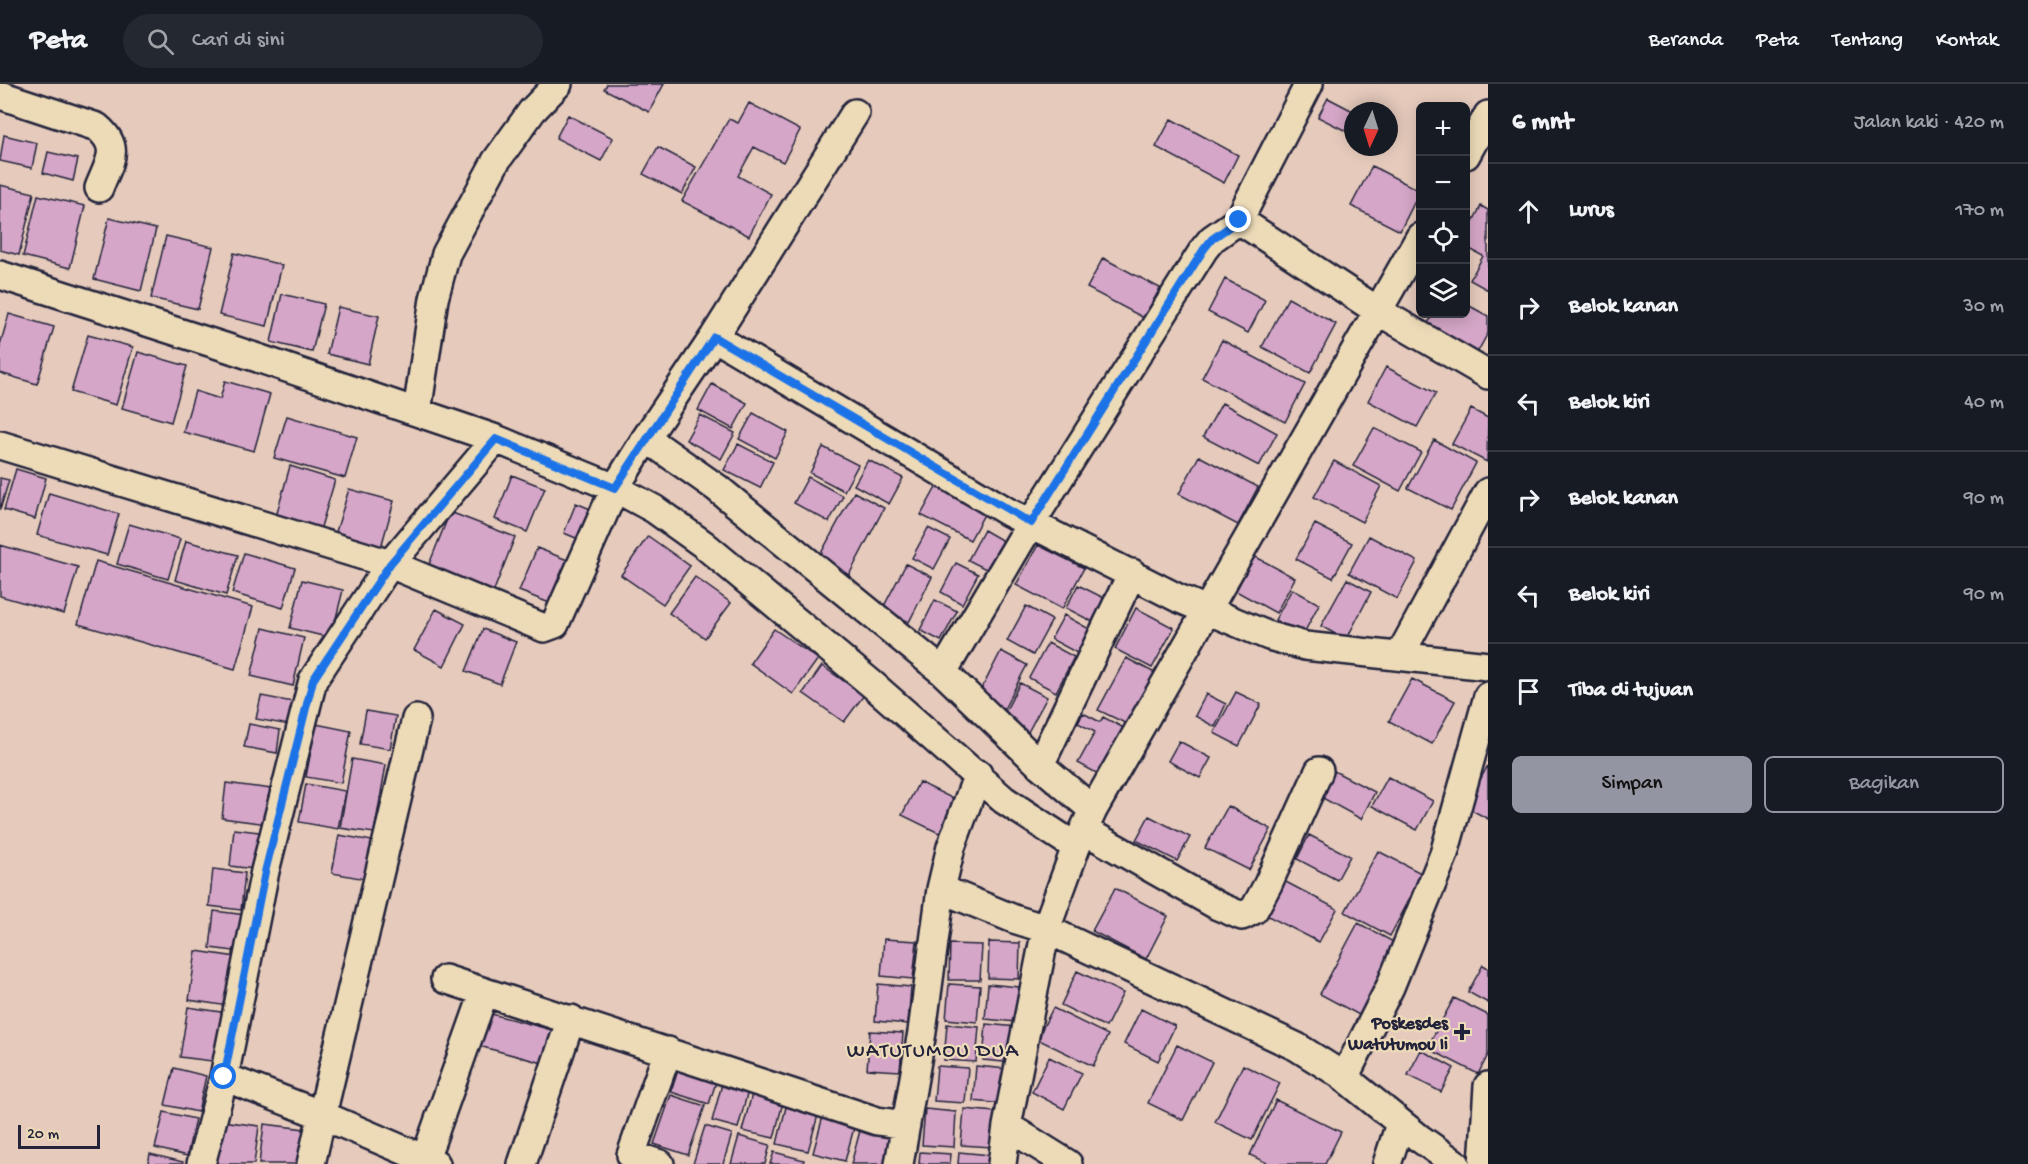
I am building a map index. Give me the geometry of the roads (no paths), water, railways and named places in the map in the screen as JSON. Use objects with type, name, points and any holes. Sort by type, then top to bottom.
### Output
[{"type":"street","points":[[417,412],[434,299],[446,255],[496,161],[532,111],[558,84]]},
{"type":"street","points":[[943,672],[1031,523],[1204,249],[1212,239],[1239,220],[1309,84]]},
{"type":"street","points":[[0,96],[97,127],[110,138],[113,152],[99,188]]},
{"type":"street","points":[[0,445],[390,564],[544,628],[551,628],[555,624],[615,488],[714,337],[855,113]]},
{"type":"street","points":[[1470,148],[1488,115]]},
{"type":"street","points":[[1239,220],[1378,311],[1488,375]]},
{"type":"street","points":[[1002,1164],[1007,1126],[1046,929],[1084,829],[1416,244]]},
{"type":"street","points":[[0,275],[496,439],[615,488],[654,509],[703,544],[978,774],[1004,800],[1084,829],[1218,906],[1242,916],[1254,910],[1268,884],[1319,771]]},
{"type":"street","points":[[714,337],[1031,523],[1209,610],[1269,636],[1305,645],[1488,666]]},
{"type":"street","points":[[646,438],[717,488],[943,672],[1040,765],[1084,829]]},
{"type":"street","points":[[201,1164],[224,1077],[265,872],[313,680],[390,564],[496,439]]},
{"type":"street","points":[[1400,655],[1488,492]]},
{"type":"street","points":[[1040,765],[1132,573]]},
{"type":"street","points":[[1344,1078],[1390,987],[1444,854],[1488,696]]},
{"type":"street","points":[[311,1164],[416,719]]},
{"type":"street","points":[[899,1164],[922,1032],[941,889],[951,847],[978,774]]},
{"type":"street","points":[[941,889],[1014,919],[1046,929],[1297,1047],[1344,1078],[1400,1124],[1456,1164]]},
{"type":"street","points":[[445,979],[877,1121],[906,1125]]},
{"type":"street","points":[[224,1077],[322,1115],[431,1162],[484,993]]},
{"type":"street","points":[[522,1164],[571,1019]]},
{"type":"street","points":[[660,1164],[629,1160],[668,1051]]},
{"type":"street","points":[[1483,1164],[1488,1086]]},
{"type":"street","points":[[1387,1164],[1400,1124]]},
{"type":"street","points":[[1007,1126],[1068,1164]]},
{"type":"place","name":"Poskesdes Watutumou Ii","points":[[1462,1032]]},
{"type":"district","name":"WATUTUMOU DUA","points":[[933,1049]]}]
